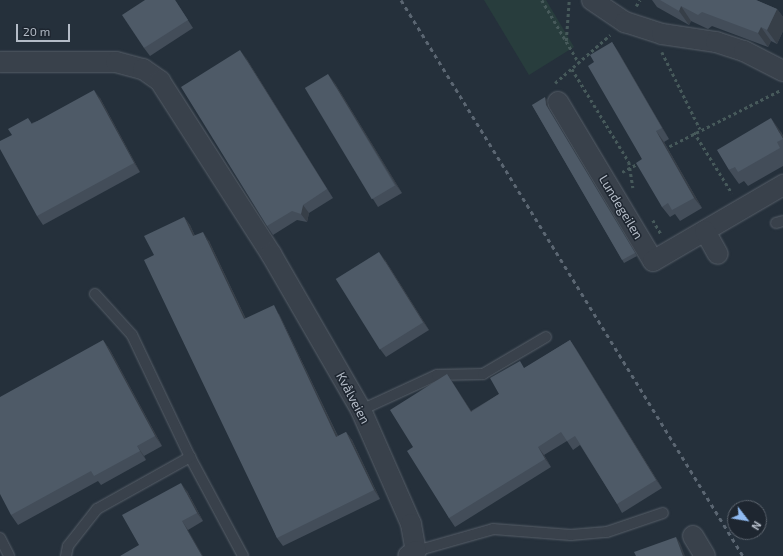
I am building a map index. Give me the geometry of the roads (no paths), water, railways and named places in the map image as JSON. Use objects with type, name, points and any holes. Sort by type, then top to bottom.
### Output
[{"type":"street","points":[[592,0],[625,22],[662,34],[723,44],[783,71]]},
{"type":"street","name":"Kvålveien","points":[[0,62],[116,62],[143,68],[167,90],[271,254],[361,410],[411,524],[415,554]]},
{"type":"street","name":"Lundegeilen","points":[[558,102],[653,261],[783,185]]},
{"type":"street","points":[[705,231],[718,254]]},
{"type":"street","points":[[693,536],[705,556]]},
{"type":"lane","points":[[95,294],[132,335],[190,457],[244,556]]},
{"type":"lane","points":[[361,410],[437,375],[483,374],[546,337]]},
{"type":"lane","points":[[66,556],[68,546],[97,510],[190,457]]},
{"type":"lane","points":[[415,554],[493,529],[571,535],[608,532],[663,514]]},
{"type":"lane","points":[[0,538],[9,556]]},
{"type":"railway","points":[[401,0],[743,556]]}]
